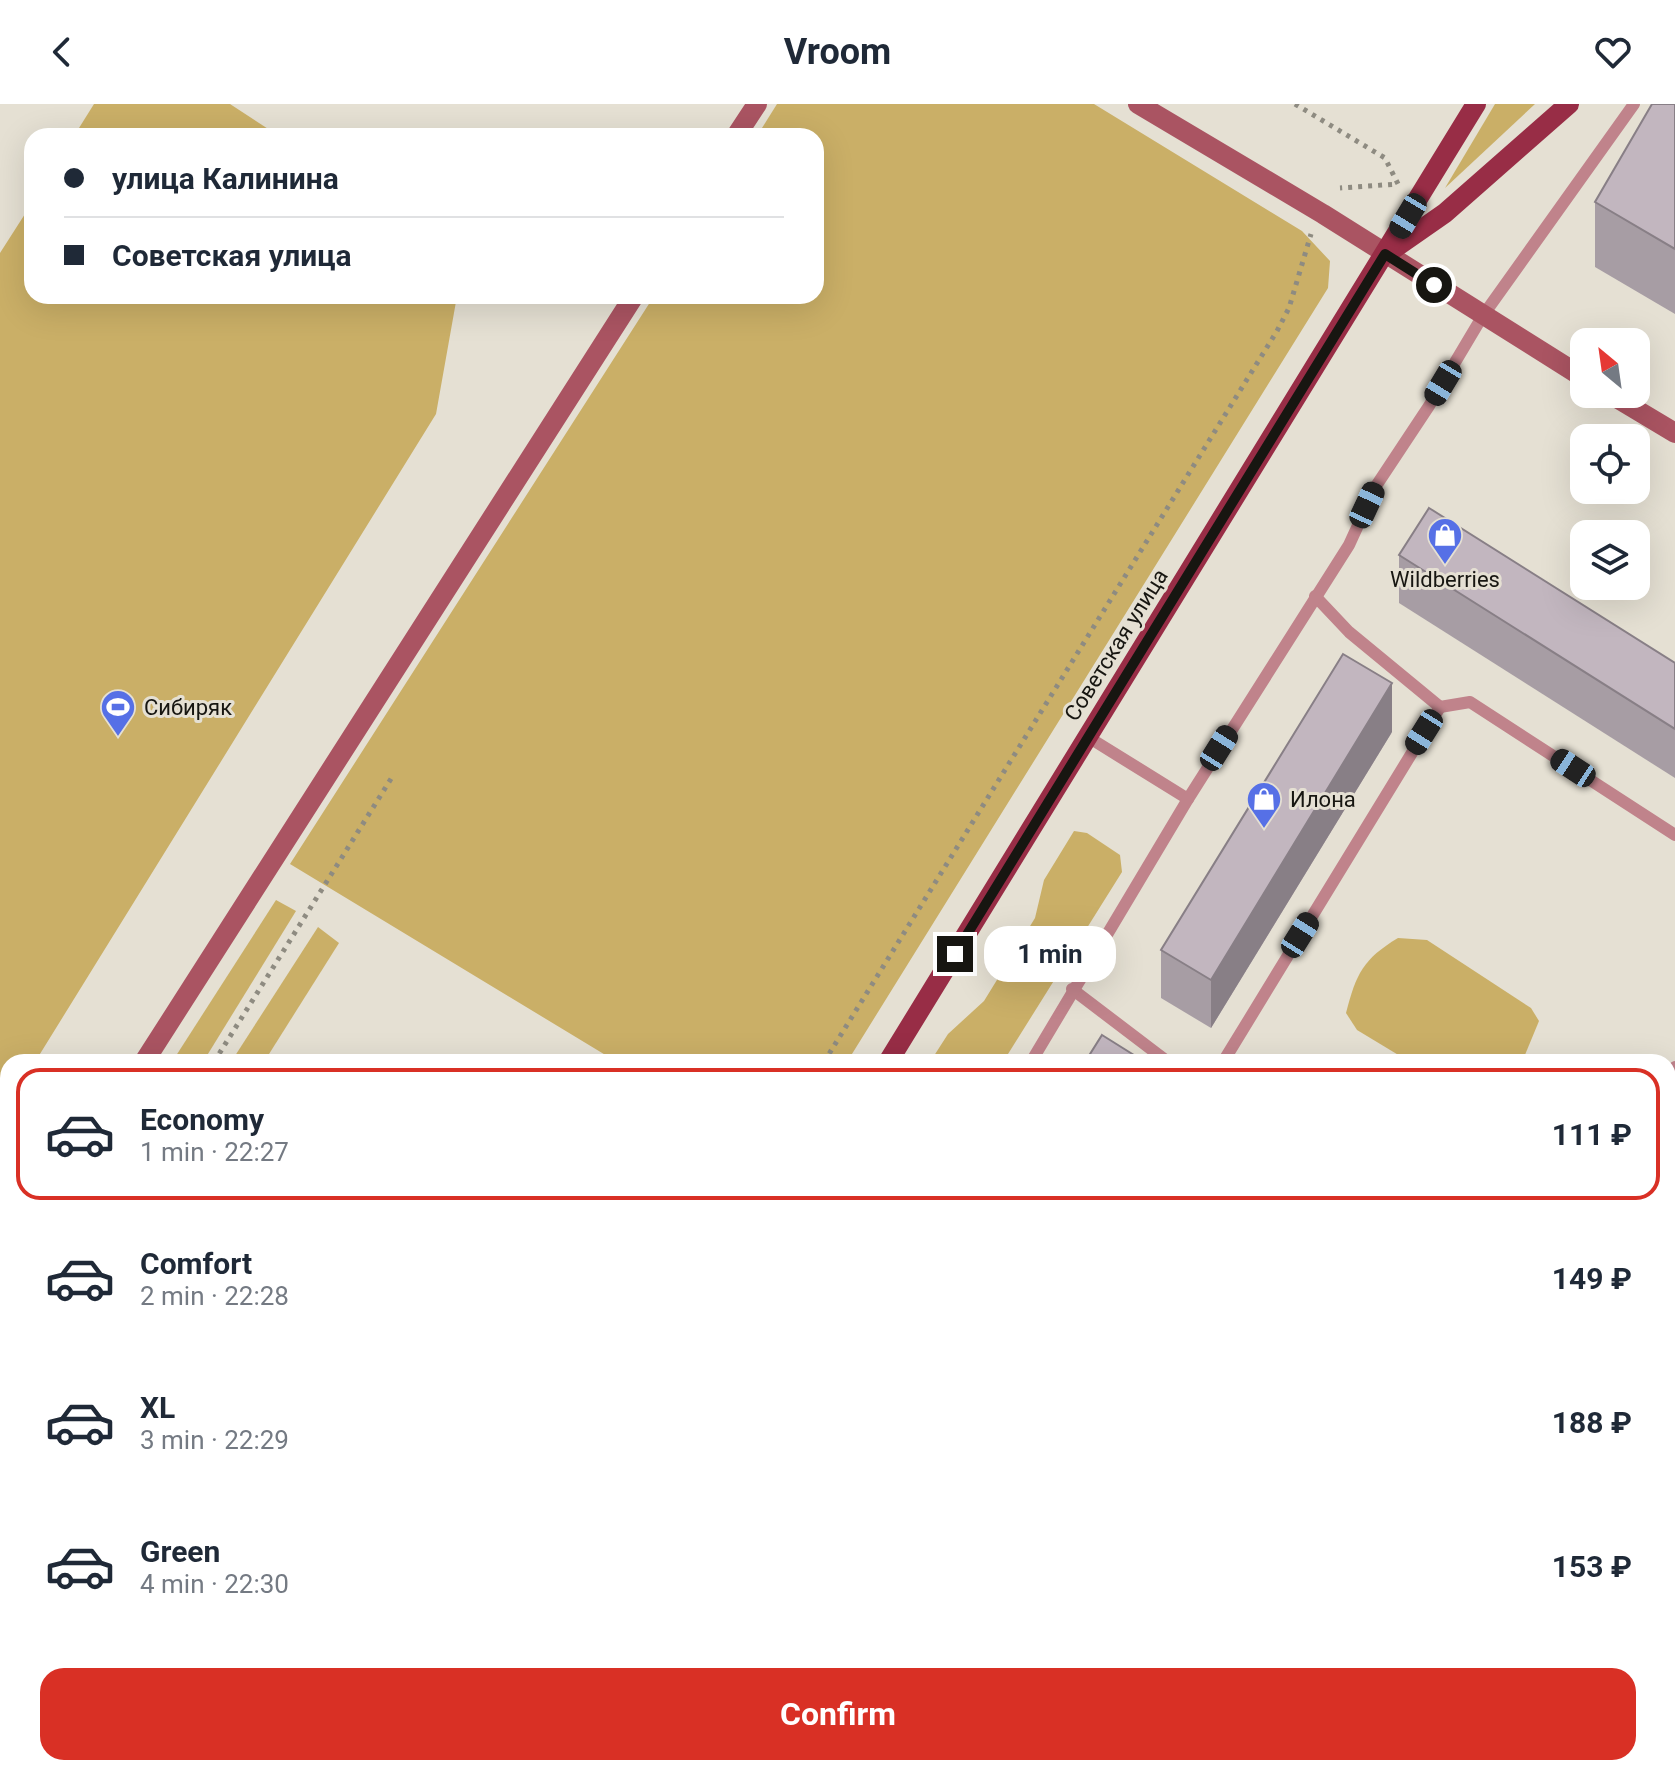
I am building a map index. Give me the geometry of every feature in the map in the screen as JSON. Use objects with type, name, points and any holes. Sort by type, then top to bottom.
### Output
[{"type":"main road","points":[[741,128],[757,104]]},
{"type":"main road","points":[[1138,104],[1570,370]]},
{"type":"main road","name":"Советская улица","points":[[893,1054],[1476,104]]},
{"type":"main road","name":"Советская улица","points":[[1385,254],[1445,213],[1569,104]]},
{"type":"main road","points":[[149,1054],[629,304]]},
{"type":"main road","points":[[1633,408],[1675,433]]},
{"type":"lane","points":[[1035,1054],[1188,799],[1349,545],[1376,486],[1482,317],[1634,104]]},
{"type":"lane","points":[[1315,596],[1349,632],[1440,707],[1470,702],[1675,835]]},
{"type":"lane","points":[[1228,1054],[1440,707]]},
{"type":"lane","points":[[1088,737],[1188,799]]},
{"type":"lane","points":[[1072,989],[1157,1054]]},
{"type":"path","points":[[1295,104],[1385,158],[1398,184],[1340,188]]},
{"type":"path","points":[[829,1054],[1277,331],[1289,308],[1311,234]]},
{"type":"path","points":[[219,1054],[394,774]]},
{"type":"shaded area","points":[[94,104],[230,104],[267,128],[79,128]]},
{"type":"shaded area","points":[[777,104],[1094,104],[1302,231],[1330,261],[1328,288],[852,1054],[604,1054],[290,864],[649,304],[824,304],[824,128],[762,128]]},
{"type":"shaded area","points":[[1495,104],[1535,104],[1445,188]]},
{"type":"shaded area","name":"Сибиряк","points":[[24,216],[24,304],[456,304],[436,414],[40,1054],[0,1054],[0,253]]},
{"type":"shaded area","points":[[1074,831],[1087,833],[1120,855],[1122,872],[1008,1054],[935,1054],[948,1034],[984,1001],[1035,918],[1044,880]]},
{"type":"shaded area","points":[[276,900],[296,911],[208,1054],[177,1054]]},
{"type":"shaded area","points":[[318,927],[339,943],[269,1054],[236,1054]]},
{"type":"shaded area","points":[[1398,938],[1427,940],[1531,1008],[1539,1021],[1525,1054],[1397,1054],[1357,1030],[1346,1013],[1358,978],[1377,953]]},
{"type":"building","points":[[1652,104],[1675,104],[1675,249],[1595,202]]},
{"type":"building","points":[[1429,508],[1570,597],[1570,600],[1575,600],[1675,663],[1675,729],[1399,555]]},
{"type":"building","points":[[1343,654],[1392,683],[1211,980],[1161,950]]},
{"type":"building","points":[[1102,1035],[1132,1054],[1090,1054]]},
{"type":"place","name":"Wildberries","points":[[1445,566]]},
{"type":"place","name":"Сибиряк","points":[[118,738]]},
{"type":"place","name":"Илона","points":[[1264,830]]},
{"type":"route","points":[[955,954],[1385,254],[1434,285]]}]
